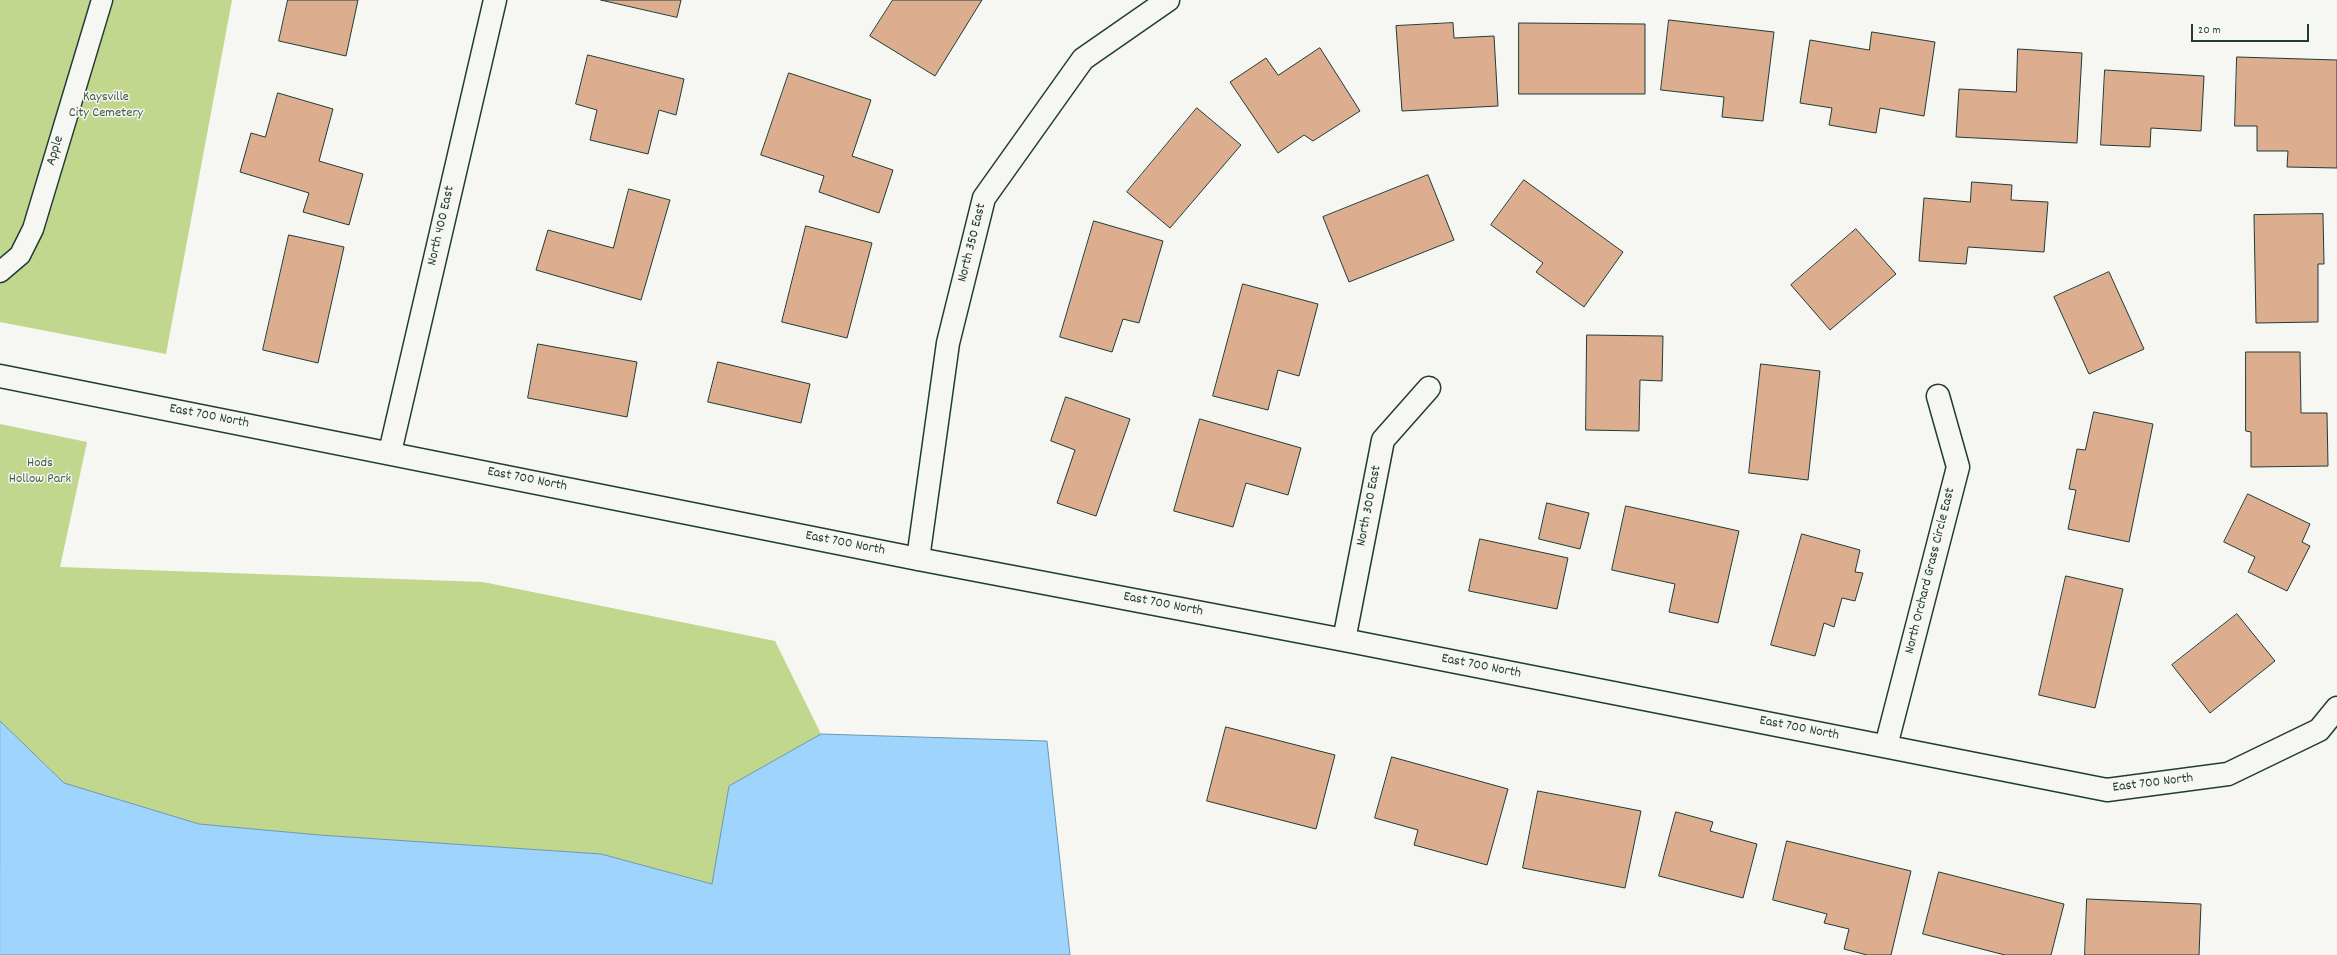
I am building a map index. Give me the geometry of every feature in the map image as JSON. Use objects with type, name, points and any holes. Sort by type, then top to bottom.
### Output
[{"type":"street","name":"North 400 East","points":[[390,452],[495,0]]},
{"type":"street","name":"North 350 East","points":[[918,559],[948,343],[984,198],[1083,59],[1168,0]]},
{"type":"street","name":"East 700 North","points":[[0,376],[390,452],[918,559],[1344,640],[2107,790],[2228,774],[2319,730],[2337,708]]},
{"type":"street","name":"North 300 East","points":[[1344,640],[1383,440],[1429,388]]},
{"type":"street","name":"North Orchard Grass Circle East","points":[[1886,746],[1958,467],[1938,396]]},
{"type":"lane","name":"Apple","points":[[1,272],[20,255],[33,229],[102,0]]},
{"type":"green space","name":"Kaysville City Cemetery","points":[[0,0],[232,0],[166,354],[0,322]]},
{"type":"green space","name":"Hods Hollow Park","points":[[0,424],[87,442],[60,567],[483,582],[775,641],[821,734],[729,786],[713,884],[601,854],[319,835],[199,824],[64,783],[0,721]]},
{"type":"water","points":[[0,721],[64,783],[199,824],[319,835],[601,854],[712,884],[729,786],[821,734],[1047,741],[1070,955],[0,955]]},
{"type":"building","points":[[288,0],[358,0],[346,56],[279,41]]},
{"type":"building","points":[[601,0],[681,0],[677,17]]},
{"type":"building","points":[[893,0],[982,0],[935,76],[870,36]]},
{"type":"building","points":[[1669,20],[1774,32],[1763,121],[1722,117],[1724,97],[1661,90]]},
{"type":"building","points":[[1453,23],[1454,38],[1494,36],[1498,106],[1402,111],[1396,26]]},
{"type":"building","points":[[1519,23],[1645,24],[1645,94],[1519,94]]},
{"type":"building","points":[[1872,32],[1935,42],[1924,116],[1880,108],[1876,133],[1829,125],[1832,108],[1800,103],[1810,40],[1869,50]]},
{"type":"building","points":[[1320,48],[1360,111],[1313,141],[1304,135],[1278,153],[1230,82],[1266,58],[1278,75]]},
{"type":"building","points":[[2018,49],[2082,53],[2077,143],[1956,137],[1959,89],[2016,92]]},
{"type":"building","points":[[588,55],[684,79],[676,115],[659,110],[648,154],[590,140],[597,110],[576,104]]},
{"type":"building","points":[[2237,57],[2337,60],[2337,168],[2287,167],[2288,151],[2257,151],[2257,126],[2235,126]]},
{"type":"building","points":[[2105,70],[2204,76],[2201,131],[2151,128],[2150,147],[2101,145]]},
{"type":"building","points":[[789,73],[871,100],[852,156],[893,170],[879,213],[819,192],[824,176],[761,155]]},
{"type":"building","points":[[278,93],[333,109],[319,161],[363,174],[349,225],[303,212],[309,193],[240,172],[251,133],[265,137]]},
{"type":"building","points":[[1197,108],[1241,145],[1170,228],[1127,192]]},
{"type":"building","points":[[1428,175],[1454,240],[1349,282],[1323,217]]},
{"type":"building","points":[[1524,180],[1623,252],[1584,307],[1536,272],[1543,263],[1491,225]]},
{"type":"building","points":[[1972,182],[2012,185],[2011,200],[2048,202],[2044,252],[1968,247],[1966,264],[1919,261],[1924,198],[1970,202]]},
{"type":"building","points":[[629,189],[670,200],[641,300],[536,270],[548,230],[613,248]]},
{"type":"building","points":[[2323,214],[2324,264],[2318,264],[2318,322],[2256,323],[2254,215]]},
{"type":"building","points":[[1094,221],[1163,241],[1139,323],[1123,319],[1112,352],[1060,337]]},
{"type":"building","points":[[806,226],[872,243],[847,338],[782,322]]},
{"type":"building","points":[[1856,229],[1896,274],[1830,330],[1791,285]]},
{"type":"building","points":[[289,235],[344,247],[318,363],[263,350]]},
{"type":"building","points":[[2109,272],[2144,349],[2089,374],[2054,297]]},
{"type":"building","points":[[1243,284],[1318,304],[1299,376],[1278,370],[1268,410],[1213,396]]},
{"type":"building","points":[[1587,335],[1663,336],[1662,381],[1640,380],[1639,431],[1586,430]]},
{"type":"building","points":[[538,344],[637,362],[627,417],[528,398]]},
{"type":"building","points":[[2246,352],[2300,352],[2301,413],[2327,413],[2328,466],[2251,467],[2251,432],[2246,431]]},
{"type":"building","points":[[718,362],[810,384],[801,423],[708,402]]},
{"type":"building","points":[[1761,364],[1820,371],[1808,480],[1749,473]]},
{"type":"building","points":[[1066,397],[1130,419],[1096,516],[1057,503],[1075,450],[1051,441]]},
{"type":"building","points":[[2094,412],[2153,424],[2129,542],[2068,529],[2076,490],[2069,489],[2077,449],[2085,450]]},
{"type":"building","points":[[1200,419],[1301,448],[1288,495],[1246,483],[1233,527],[1174,511]]},
{"type":"building","points":[[2248,494],[2310,524],[2302,542],[2310,546],[2287,591],[2248,572],[2255,557],[2224,542]]},
{"type":"building","points":[[1547,503],[1589,513],[1580,549],[1539,539]]},
{"type":"building","points":[[1626,506],[1739,531],[1718,623],[1669,612],[1675,584],[1612,570]]},
{"type":"building","points":[[1802,534],[1860,550],[1855,572],[1863,573],[1855,601],[1842,598],[1834,627],[1824,623],[1815,656],[1771,645]]},
{"type":"building","points":[[1480,539],[1568,558],[1557,609],[1469,591]]},
{"type":"building","points":[[2066,576],[2123,589],[2095,708],[2039,695]]},
{"type":"building","points":[[2237,614],[2275,661],[2210,713],[2172,665]]},
{"type":"building","points":[[1226,727],[1335,755],[1316,829],[1207,801]]},
{"type":"building","points":[[1392,757],[1508,789],[1487,865],[1414,845],[1418,830],[1375,818]]},
{"type":"building","points":[[1538,791],[1641,811],[1625,888],[1523,868]]},
{"type":"building","points":[[1676,812],[1713,822],[1710,831],[1757,844],[1743,898],[1659,876]]},
{"type":"building","points":[[1787,841],[1911,871],[1891,955],[1867,955],[1844,949],[1849,929],[1824,923],[1827,914],[1773,900]]},
{"type":"building","points":[[1939,872],[2064,904],[2051,955],[2005,955],[1923,934]]},
{"type":"building","points":[[2087,899],[2201,904],[2199,955],[2085,955]]}]
